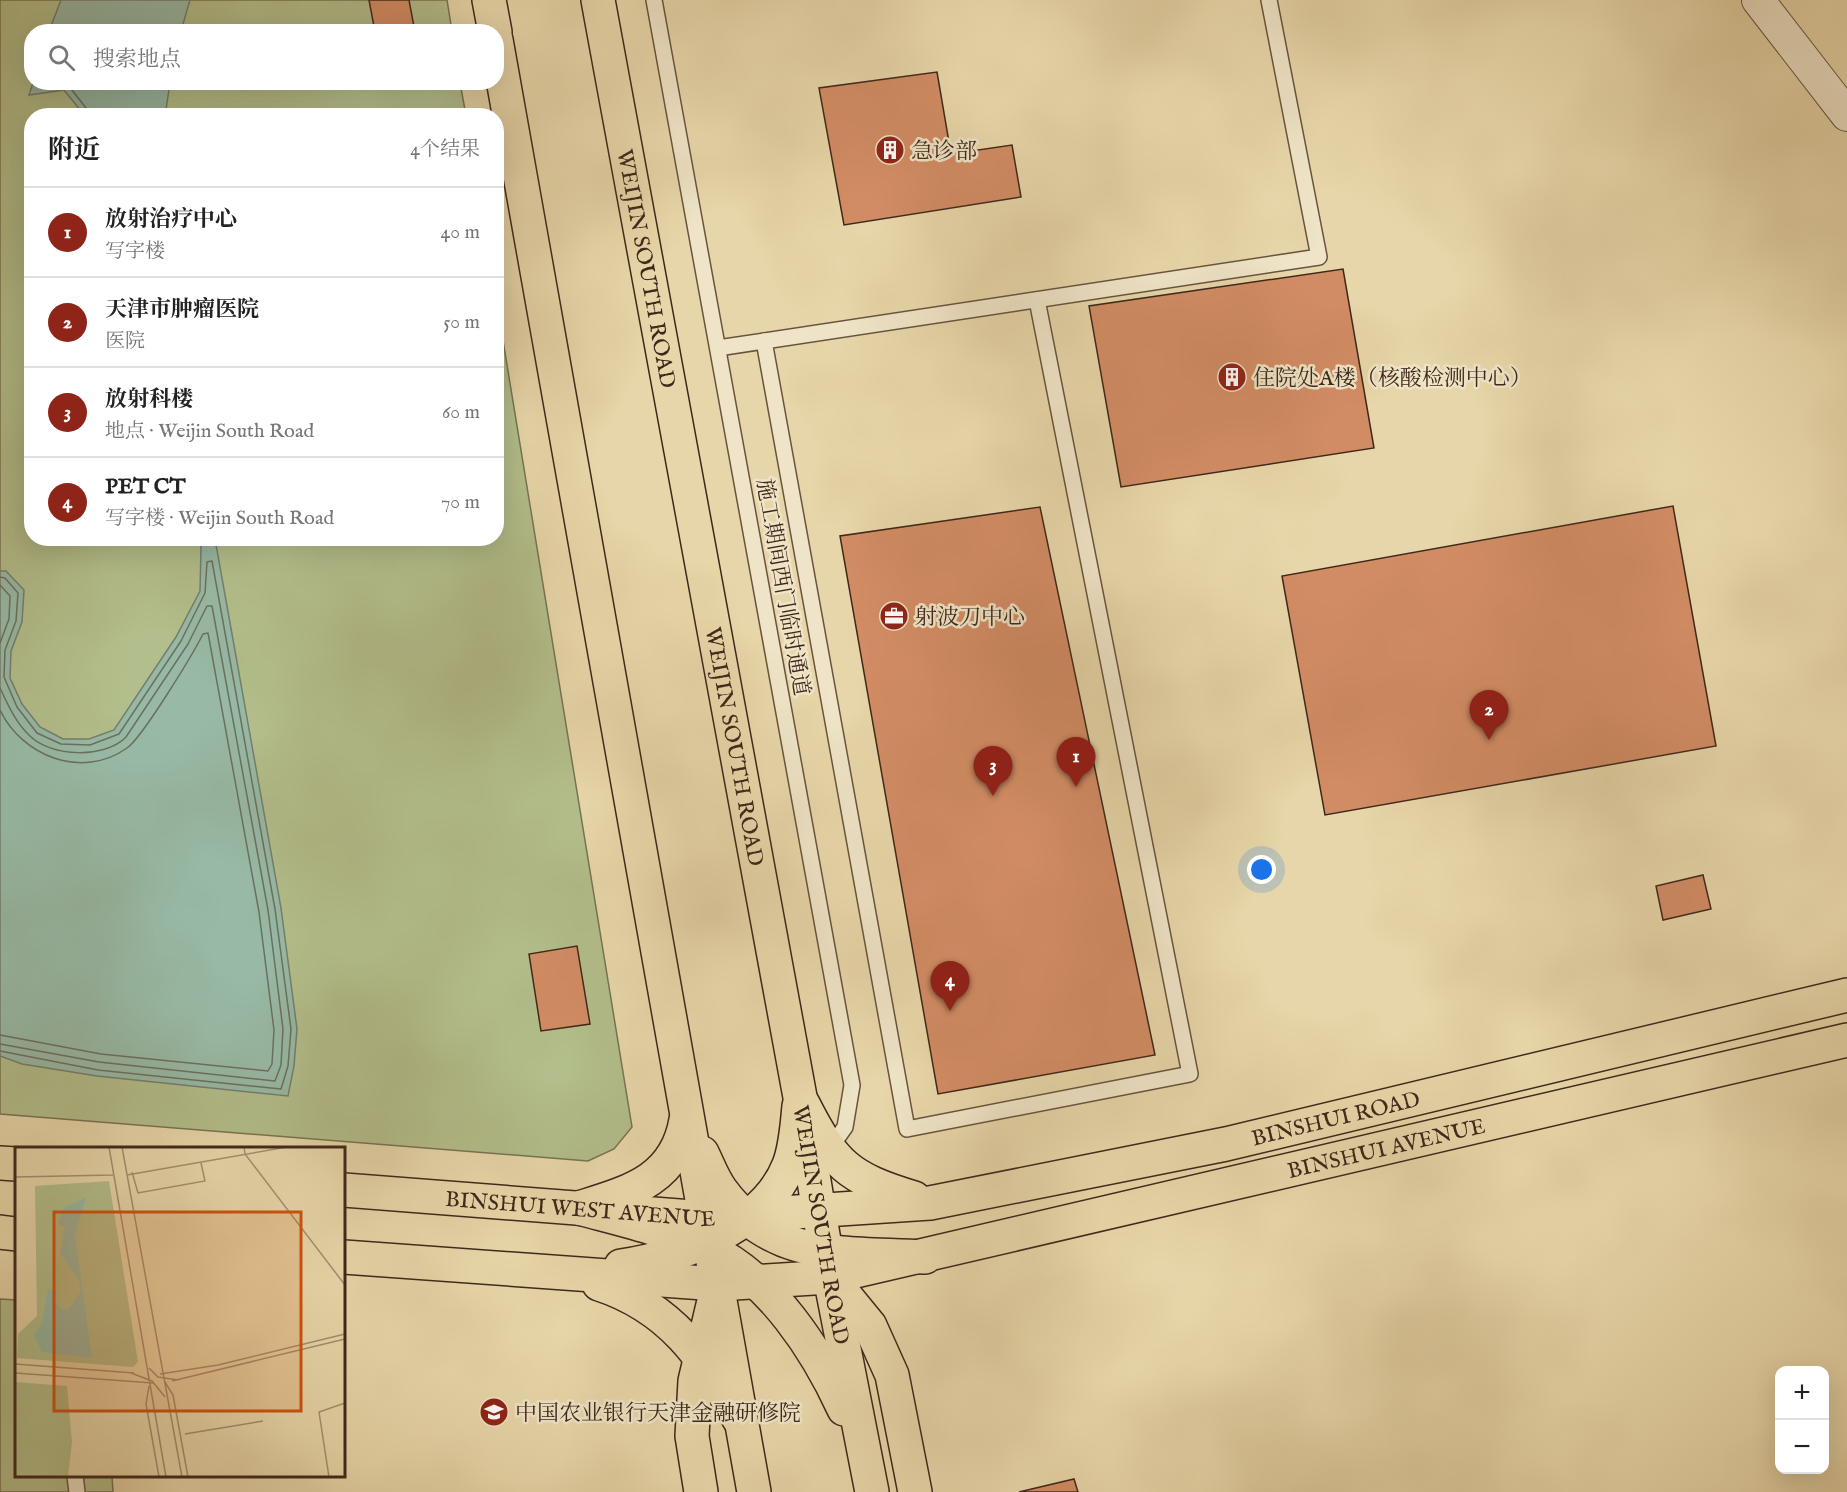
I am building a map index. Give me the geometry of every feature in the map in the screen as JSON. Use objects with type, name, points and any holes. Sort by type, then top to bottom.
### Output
[{"type":"main road","points":[[489,0],[494,24]]},
{"type":"main road","name":"WEIJIN SOUTH ROAD","points":[[598,0],[800,1097],[821,1162],[819,1212],[872,1492]]},
{"type":"main road","points":[[504,85],[687,1115],[706,1239],[718,1284],[754,1492]]},
{"type":"main road","name":"BINSHUI ROAD","points":[[819,1212],[930,1203],[1226,1144],[1847,996]]},
{"type":"main road","name":"BINSHUI AVENUE","points":[[828,1265],[925,1257],[1847,1040]]},
{"type":"main road","points":[[745,1217],[766,1200],[789,1165],[800,1097]]},
{"type":"main road","points":[[579,1208],[625,1193],[659,1173],[679,1150],[687,1115]]},
{"type":"main road","points":[[687,1115],[699,1149],[720,1189],[745,1217],[776,1239],[800,1248],[828,1265],[870,1326],[892,1374],[915,1492]]},
{"type":"main road","points":[[821,1162],[881,1188],[930,1203]]},
{"type":"main road","points":[[0,1163],[15,1164]]},
{"type":"main road","name":"BINSHUI WEST AVENUE","points":[[345,1190],[579,1208],[706,1239],[745,1217],[819,1212]]},
{"type":"main road","points":[[0,1232],[15,1234]]},
{"type":"main road","points":[[566,1273],[646,1262],[706,1239]]},
{"type":"main road","points":[[706,1239],[754,1282],[793,1322],[830,1378],[865,1454]]},
{"type":"main road","points":[[345,1257],[718,1284],[754,1282],[828,1265]]},
{"type":"main road","points":[[566,1273],[632,1297],[658,1313],[678,1330],[718,1381],[742,1424]]},
{"type":"main road","points":[[701,1492],[692,1436],[695,1381],[699,1355],[718,1284]]},
{"type":"street","points":[[1758,0],[1847,116]]},
{"type":"lane","name":"施工期间西门临时通道","points":[[654,0],[852,1084],[845,1127],[821,1162]]},
{"type":"lane","points":[[718,348],[1318,257],[1269,0]]},
{"type":"lane","points":[[764,341],[907,1130],[1190,1074],[1037,300]]},
{"type":"lane","points":[[75,1477],[77,1492]]},
{"type":"shaded area","points":[[0,0],[447,0],[451,24],[24,24],[24,90],[461,90],[465,108],[24,108],[24,546],[504,546],[504,347],[632,1127],[614,1149],[588,1161],[0,1114]]},
{"type":"shaded area","points":[[0,1299],[15,1300],[15,1477],[112,1477],[113,1492],[0,1492]]},
{"type":"water","points":[[61,0],[190,0],[183,24],[52,24]]},
{"type":"water","points":[[31,90],[64,90],[29,95]]},
{"type":"water","points":[[64,90],[169,90],[166,108],[79,108]]},
{"type":"water","points":[[216,546],[281,908],[297,1029],[294,1066],[288,1096],[97,1076],[22,1064],[0,1056],[0,571],[6,571],[24,590],[22,622],[11,651],[10,678],[22,704],[40,727],[63,739],[89,739],[114,730],[176,637],[200,591],[201,547]]},
{"type":"building","points":[[369,0],[409,0],[414,24],[374,24]]},
{"type":"building","name":"急诊部","points":[[937,72],[951,154],[1012,145],[1021,197],[844,225],[819,88]]},
{"type":"building","name":"住院处A楼（核酸检测中心）","points":[[1343,269],[1374,448],[1121,487],[1089,306]]},
{"type":"building","points":[[1673,506],[1716,746],[1325,815],[1282,576]]},
{"type":"building","points":[[1040,507],[1155,1055],[938,1094],[840,536]]},
{"type":"building","points":[[1703,875],[1711,909],[1663,920],[1656,886]]},
{"type":"building","points":[[577,946],[590,1024],[541,1031],[529,954]]},
{"type":"building","points":[[1074,1479],[1078,1492],[1019,1492]]},
{"type":"place","name":"急诊部","points":[[890,150]]},
{"type":"place","name":"住院处A楼（核酸检测中心）","points":[[1232,377]]},
{"type":"place","name":"射波刀中心","points":[[894,616]]},
{"type":"place","name":"天津市肿瘤医院","points":[[1489,740]]},
{"type":"place","name":"放射治疗中心","points":[[1076,787]]},
{"type":"place","name":"放射科楼","points":[[993,796]]},
{"type":"place","name":"PET CT","points":[[950,1011]]},
{"type":"place","name":"中国农业银行天津金融研修院","points":[[494,1412]]}]
